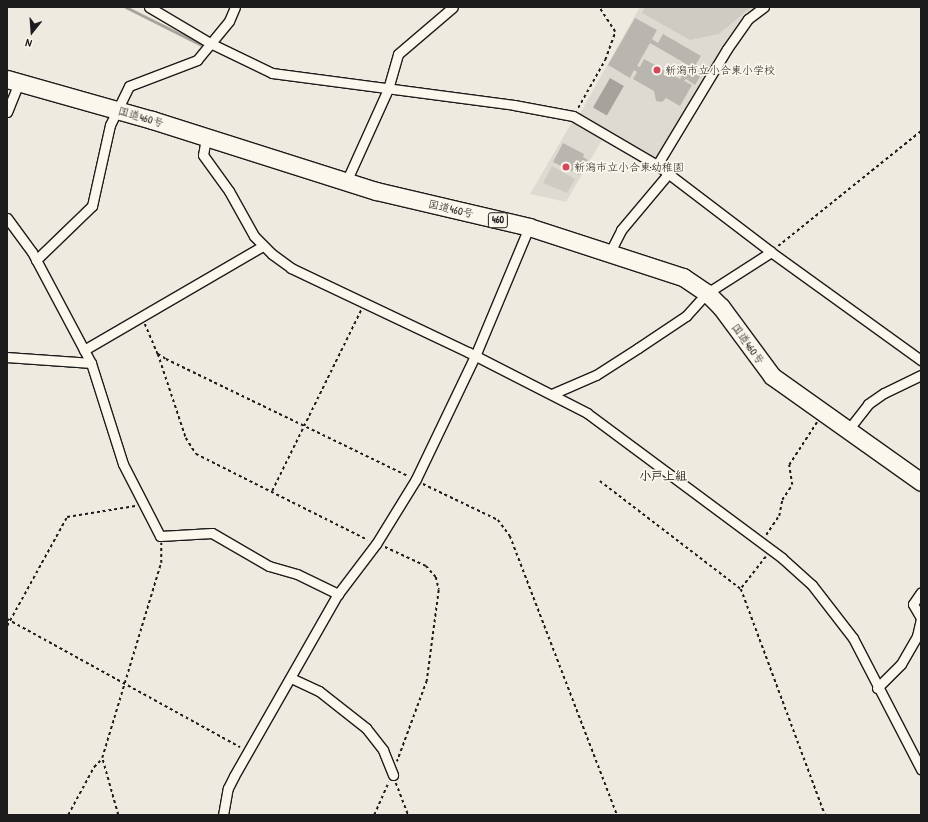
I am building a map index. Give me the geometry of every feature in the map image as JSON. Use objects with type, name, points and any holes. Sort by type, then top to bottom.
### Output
[{"type":"highway","name":"国道460号","points":[[13,81],[116,110],[346,182],[529,227],[610,252],[683,277],[707,293],[721,307],[772,376],[824,411],[921,482]]},
{"type":"street","points":[[149,7],[210,43],[272,73],[514,105],[573,116],[657,165],[771,252],[921,360]]},
{"type":"street","points":[[36,260],[92,206],[116,110],[129,86],[197,60],[229,21],[235,7]]},
{"type":"street","points":[[346,182],[388,89],[398,54],[453,7]]},
{"type":"street","points":[[657,165],[727,49],[748,19],[764,7]]},
{"type":"street","points":[[7,112],[13,81]]},
{"type":"street","points":[[206,138],[204,155],[229,191],[254,236],[263,246],[290,268],[552,394],[619,434],[772,549],[812,585],[853,638],[877,688],[921,769]]},
{"type":"street","points":[[610,252],[621,230],[668,174]]},
{"type":"street","points":[[7,218],[22,237],[36,260],[91,363],[123,464],[142,504],[160,536],[212,533],[269,566],[297,574],[338,594]]},
{"type":"street","points":[[223,815],[228,788],[338,594],[376,544],[416,480],[475,356],[529,227]]},
{"type":"street","points":[[84,350],[263,246]]},
{"type":"street","points":[[552,394],[596,375],[638,348],[686,316],[707,293],[771,252]]},
{"type":"street","points":[[8,359],[91,363]]},
{"type":"street","points":[[848,430],[868,404],[884,393],[921,375]]},
{"type":"street","points":[[877,688],[901,664],[917,636],[920,618],[913,604],[921,592]]},
{"type":"street","points":[[291,678],[319,690],[366,728],[383,750],[393,775]]},
{"type":"path","points":[[573,116],[606,60],[614,32],[600,7]]},
{"type":"path","points":[[771,252],[921,131]]},
{"type":"path","points":[[272,491],[365,304]]},
{"type":"path","points":[[142,315],[158,354],[186,438],[196,454],[376,544],[426,566],[436,578],[439,590],[427,681],[393,775],[374,815]]},
{"type":"path","points":[[158,354],[304,427],[492,517],[510,536],[617,815]]},
{"type":"path","points":[[762,541],[779,516],[782,500],[792,485],[789,465],[824,411]]},
{"type":"path","points":[[600,481],[740,589],[825,815]]},
{"type":"path","points":[[7,626],[67,517],[142,504]]},
{"type":"path","points":[[68,815],[94,767],[102,758],[160,563],[160,536]]},
{"type":"path","points":[[740,589],[772,549]]},
{"type":"path","points":[[7,619],[249,751]]},
{"type":"path","points":[[102,758],[118,815]]},
{"type":"path","points":[[393,775],[408,815]]},
{"type":"shaded area","name":"新潟市立小合東小学校","points":[[640,7],[759,7],[737,25],[657,160],[579,115]]},
{"type":"shaded area","points":[[645,7],[751,7],[719,34],[690,40],[642,13]]},
{"type":"shaded area","points":[[610,78],[624,86],[607,115],[593,107]]},
{"type":"shaded area","name":"新潟市立小合東幼稚園","points":[[572,122],[602,140],[566,202],[530,194]]},
{"type":"shaded area","points":[[552,166],[575,179],[567,193],[543,183]]},
{"type":"building","points":[[635,18],[657,30],[652,39],[658,43],[663,34],[701,56],[692,70],[701,75],[695,85],[686,79],[684,81],[692,85],[680,106],[666,98],[662,102],[656,101],[654,91],[633,79],[637,72],[634,70],[630,78],[608,65]],"holes":[[[650,43],[688,65],[680,79],[644,59],[640,67],[637,66]]]},
{"type":"building","points":[[563,143],[584,154],[583,157],[588,160],[579,175],[553,162]]},
{"type":"waterway","points":[[126,7],[200,44]]},
{"type":"place","name":"新潟市立小合東小学校","points":[[657,70]]},
{"type":"place","name":"新潟市立小合東幼稚園","points":[[566,167]]},
{"type":"district","name":"小戸上組","points":[[663,476]]}]
